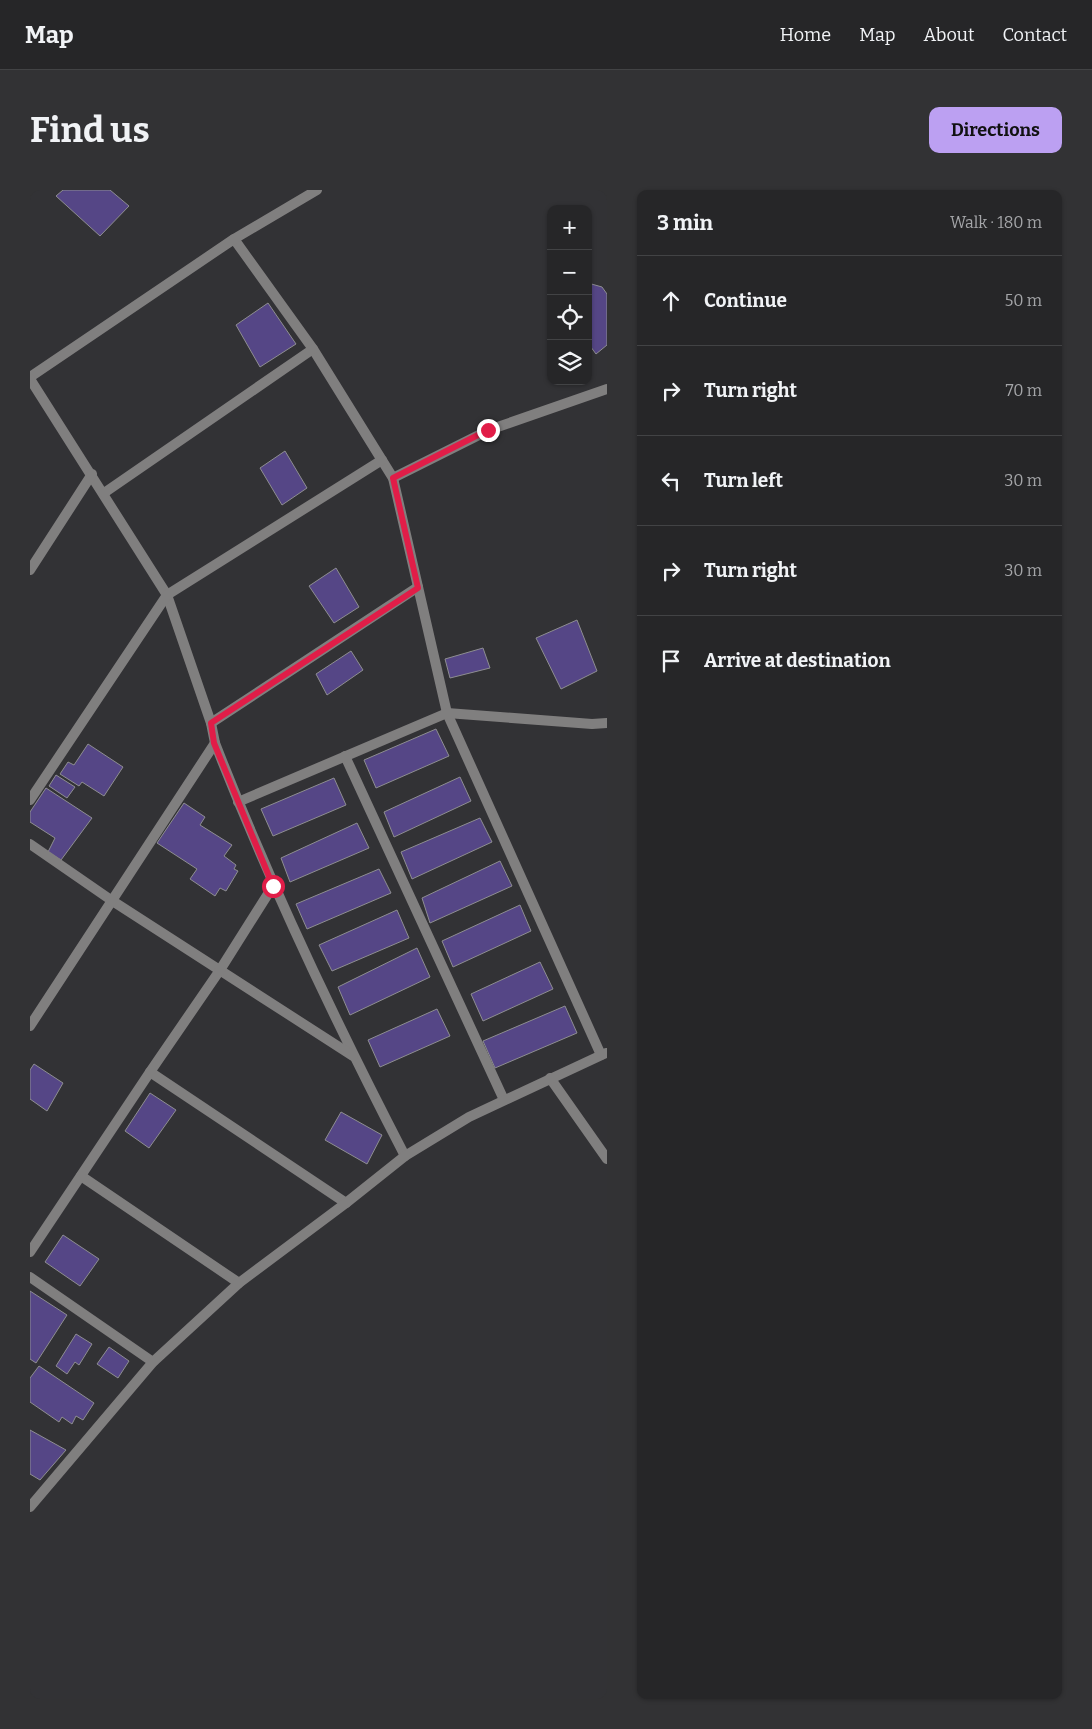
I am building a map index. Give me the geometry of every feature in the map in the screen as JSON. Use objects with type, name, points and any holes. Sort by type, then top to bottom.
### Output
[{"type":"street","points":[[317,190],[234,239],[30,378],[167,595],[211,723],[214,743],[273,886],[354,1057],[405,1156]]},
{"type":"street","points":[[30,1507],[154,1362],[239,1282],[346,1203],[405,1156],[468,1117],[604,1054],[447,713],[393,478],[313,349],[234,239]]},
{"type":"street","points":[[104,493],[313,349]]},
{"type":"street","points":[[393,478],[488,430],[607,389]]},
{"type":"street","points":[[30,800],[167,595],[382,460]]},
{"type":"street","points":[[30,570],[92,474]]},
{"type":"street","points":[[211,723],[418,588]]},
{"type":"street","points":[[238,802],[447,713],[592,724],[607,723]]},
{"type":"street","points":[[30,1026],[214,743]]},
{"type":"street","points":[[345,756],[504,1100]]},
{"type":"street","points":[[30,844],[111,900],[354,1057]]},
{"type":"street","points":[[30,1252],[220,970],[273,886]]},
{"type":"street","points":[[150,1072],[346,1203]]},
{"type":"street","points":[[550,1078],[607,1160]]},
{"type":"street","points":[[81,1176],[239,1282]]},
{"type":"street","points":[[30,1277],[154,1362]]},
{"type":"building","points":[[63,190],[110,190],[129,206],[100,236],[56,196]]},
{"type":"building","points":[[592,284],[602,287],[607,294],[607,345],[596,354],[592,348]]},
{"type":"building","points":[[268,303],[296,344],[260,367],[236,325]]},
{"type":"building","points":[[285,451],[307,488],[282,505],[260,468]]},
{"type":"building","points":[[336,568],[359,607],[334,623],[309,586]]},
{"type":"building","points":[[577,620],[597,671],[561,689],[536,638]]},
{"type":"building","points":[[483,648],[490,668],[450,678],[445,659]]},
{"type":"building","points":[[351,651],[363,670],[327,695],[316,674]]},
{"type":"building","points":[[436,729],[449,756],[376,788],[364,760]]},
{"type":"building","points":[[88,744],[123,767],[104,796],[82,782],[79,786],[60,774],[68,762],[74,765]]},
{"type":"building","points":[[56,775],[75,787],[67,798],[49,786]]},
{"type":"building","points":[[460,777],[471,801],[394,837],[384,812]]},
{"type":"building","points":[[334,778],[346,805],[273,836],[261,809]]},
{"type":"building","points":[[46,788],[92,818],[61,860],[48,852],[55,838],[30,822],[30,812]]},
{"type":"building","points":[[184,803],[205,817],[200,825],[232,845],[224,856],[236,865],[234,869],[238,871],[226,891],[220,888],[215,896],[190,879],[197,869],[157,843]]},
{"type":"building","points":[[480,818],[492,842],[412,879],[401,852]]},
{"type":"building","points":[[357,823],[369,848],[290,882],[281,858]]},
{"type":"building","points":[[500,861],[512,886],[430,923],[422,898]]},
{"type":"building","points":[[379,869],[391,893],[307,929],[296,904]]},
{"type":"building","points":[[520,905],[531,931],[453,967],[442,941]]},
{"type":"building","points":[[397,910],[409,938],[332,971],[319,945]]},
{"type":"building","points":[[417,948],[430,977],[350,1015],[338,987]]},
{"type":"building","points":[[540,962],[553,989],[483,1021],[471,994]]},
{"type":"building","points":[[565,1006],[577,1033],[495,1068],[483,1041]]},
{"type":"building","points":[[437,1009],[450,1036],[380,1067],[368,1040]]},
{"type":"building","points":[[34,1064],[63,1083],[47,1111],[30,1099],[30,1070]]},
{"type":"building","points":[[150,1093],[176,1110],[149,1148],[125,1131]]},
{"type":"building","points":[[341,1112],[382,1135],[367,1164],[325,1140]]},
{"type":"building","points":[[63,1235],[99,1259],[80,1286],[45,1262]]},
{"type":"building","points":[[30,1291],[67,1315],[36,1363],[30,1359]]},
{"type":"building","points":[[76,1334],[92,1344],[79,1365],[75,1362],[67,1374],[56,1366]]},
{"type":"building","points":[[109,1347],[129,1361],[118,1378],[97,1364]]},
{"type":"building","points":[[39,1366],[94,1403],[83,1420],[76,1416],[72,1424],[62,1417],[59,1422],[30,1402],[30,1378]]},
{"type":"building","points":[[30,1430],[66,1450],[40,1480],[30,1474]]},
{"type":"route","points":[[273,886],[214,743],[211,723],[418,588],[393,478],[488,430]]}]
